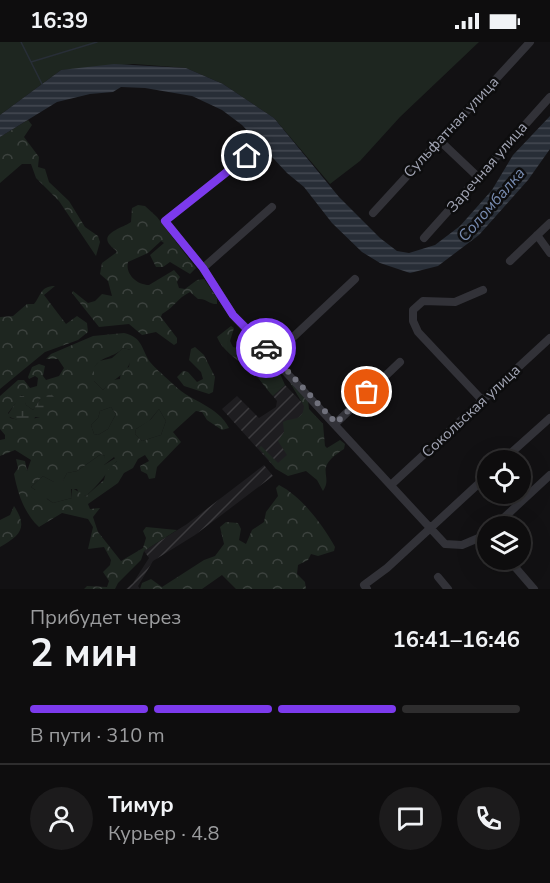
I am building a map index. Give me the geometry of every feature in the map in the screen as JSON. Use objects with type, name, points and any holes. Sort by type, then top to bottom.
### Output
[{"type":"street","name":"Сульфатная улица","points":[[373,213],[530,42]]},
{"type":"street","name":"Заречная улица","points":[[424,238],[550,97]]},
{"type":"street","points":[[439,140],[478,177]]},
{"type":"street","points":[[247,156],[165,221],[203,268],[233,315],[336,423],[445,544],[462,545],[477,538]]},
{"type":"street","points":[[203,268],[272,207]]},
{"type":"street","points":[[510,261],[550,223]]},
{"type":"street","points":[[537,234],[550,253]]},
{"type":"street","points":[[273,356],[355,279]]},
{"type":"street","points":[[482,400],[418,332],[413,321],[413,310],[423,301],[455,302],[470,298],[483,290]]},
{"type":"street","name":"Сокольская улица","points":[[392,484],[550,338]]},
{"type":"street","points":[[336,423],[400,362]]},
{"type":"street","points":[[514,450],[550,418]]},
{"type":"street","points":[[506,516],[550,475]]},
{"type":"street","points":[[367,589],[364,585],[477,485]]},
{"type":"street","points":[[518,570],[534,589]]},
{"type":"street","points":[[438,577],[448,589]]},
{"type":"shaded area","points":[[285,385],[323,424],[276,469],[222,409],[237,396],[259,418],[276,407],[277,401],[273,396]]},
{"type":"shaded area","points":[[264,465],[273,476],[195,535],[153,561],[138,586],[140,589],[126,589],[133,583],[149,558],[144,551],[187,524]]},
{"type":"green space","points":[[0,42],[479,42],[400,117],[360,161],[330,184],[274,118],[223,84],[186,68],[134,64],[61,70],[0,115]]},
{"type":"green space","points":[[28,120],[32,125],[24,137],[39,157],[38,167],[45,169],[49,182],[69,201],[85,227],[98,236],[100,242],[96,256],[59,201],[36,178],[31,164],[22,164],[0,183],[0,137]]},
{"type":"green space","points":[[138,205],[145,206],[157,217],[196,268],[190,274],[170,262],[163,267],[156,267],[150,255],[164,243],[161,241],[148,253],[128,262],[130,275],[140,283],[149,285],[174,270],[180,277],[177,282],[179,288],[185,289],[197,280],[204,279],[217,298],[217,304],[214,304],[198,299],[190,292],[162,314],[161,317],[177,338],[177,343],[174,345],[156,332],[142,335],[129,324],[99,327],[72,293],[73,291],[88,303],[95,301],[102,294],[112,296],[108,281],[100,274],[102,263],[117,252],[107,241],[108,237],[131,222],[132,208]]},
{"type":"green space","points":[[55,286],[44,295],[66,324],[77,316],[87,323],[88,332],[78,340],[45,352],[0,389],[0,317],[13,316],[27,304],[34,304],[46,288]]},
{"type":"green space","points":[[231,326],[234,328],[230,341],[233,347],[250,351],[257,348],[277,367],[285,385],[273,396],[254,373],[219,342],[217,337]]},
{"type":"green space","points":[[124,333],[134,337],[156,369],[182,391],[212,409],[229,428],[222,430],[207,420],[202,412],[196,411],[173,432],[181,442],[157,467],[155,478],[149,479],[147,474],[141,471],[140,466],[149,461],[145,455],[138,459],[133,468],[124,473],[118,483],[88,504],[90,509],[100,508],[93,517],[98,532],[121,561],[143,548],[146,538],[143,531],[146,527],[177,530],[144,551],[141,560],[115,589],[84,589],[87,586],[107,587],[109,581],[103,572],[110,565],[111,560],[104,547],[88,549],[93,527],[88,519],[62,513],[39,527],[29,516],[22,503],[14,474],[18,468],[16,459],[25,461],[27,471],[31,460],[15,450],[0,456],[0,440],[5,439],[5,435],[0,429],[0,396],[18,380],[24,380],[30,388],[37,386],[38,378],[35,376],[29,379],[28,377],[32,367],[39,364],[45,366],[43,376],[46,380],[59,376],[64,368],[58,359],[46,359],[51,354],[93,336]],"holes":[[[123,348],[131,350],[129,367],[121,370],[120,379],[112,380],[103,390],[94,381],[94,368],[100,361]],[[22,395],[26,405],[33,410],[41,398],[44,416],[24,421],[10,418],[8,413]],[[111,407],[116,414],[108,429],[98,435],[94,434],[91,425],[98,418],[100,411]],[[159,409],[166,421],[161,435],[142,441],[135,434],[136,429],[149,421]],[[101,454],[105,456],[102,464],[104,465],[114,457],[117,461],[106,472],[104,480],[86,496],[72,488],[72,498],[53,503],[47,499],[43,484],[35,490],[31,487],[43,476],[54,482],[62,482],[67,473],[77,471]]]},
{"type":"green space","points":[[195,347],[204,355],[215,377],[213,392],[209,394],[184,386],[177,377],[183,371],[188,372],[197,382],[203,379],[201,372],[189,360],[191,349]]},
{"type":"green space","points":[[123,348],[131,350],[130,364],[103,390],[94,381],[93,368],[99,361],[112,358]]},
{"type":"green space","points":[[289,381],[308,400],[309,409],[323,424],[325,446],[327,448],[340,440],[345,444],[344,449],[334,456],[326,467],[326,485],[323,491],[317,480],[306,471],[288,476],[276,469],[259,448],[261,446],[278,463],[287,455],[278,441],[284,432],[283,422],[302,415],[304,406]]},
{"type":"green space","points":[[51,394],[55,398],[45,410],[44,417],[35,417],[33,423],[28,424],[7,416],[20,396],[24,396],[26,405],[33,410],[41,398]]},
{"type":"green space","points":[[111,407],[116,414],[108,429],[98,435],[94,434],[91,425],[98,418],[100,411]]},
{"type":"green space","points":[[159,409],[166,421],[161,435],[142,441],[135,434],[136,429],[151,419]]},
{"type":"green space","points":[[101,454],[105,456],[104,465],[117,457],[117,461],[86,496],[79,494],[77,489],[71,489],[72,498],[53,503],[31,487],[43,476],[54,482],[62,482],[67,473],[77,471]]},
{"type":"green space","points":[[279,485],[295,496],[311,512],[335,547],[334,551],[318,556],[311,554],[308,560],[298,565],[297,574],[305,582],[306,589],[236,589],[222,575],[202,589],[140,589],[142,583],[151,579],[162,587],[204,560],[215,556],[224,544],[220,527],[226,522],[238,523],[241,529],[239,540],[246,544],[252,530],[264,522],[266,512],[278,496],[276,488]]},
{"type":"green space","points":[[14,506],[21,520],[20,530],[0,547],[0,520],[10,515]]},
{"type":"water","name":"Соломбалка","points":[[114,64],[186,68],[223,84],[274,118],[339,197],[380,238],[397,251],[409,253],[435,245],[460,226],[492,190],[513,155],[550,116],[550,149],[528,180],[479,235],[438,266],[410,273],[380,263],[362,252],[332,223],[304,187],[287,173],[242,125],[222,110],[192,96],[145,88],[121,87],[113,92],[90,94],[57,102],[0,137],[0,115],[61,70]]},
{"type":"waterway","points":[[21,42],[42,84]]},
{"type":"waterway","points":[[31,62],[97,42]]},
{"type":"way so far","points":[[266,348],[336,423],[367,392]]},
{"type":"route","points":[[247,156],[165,221],[203,268],[233,315],[266,348]]}]
